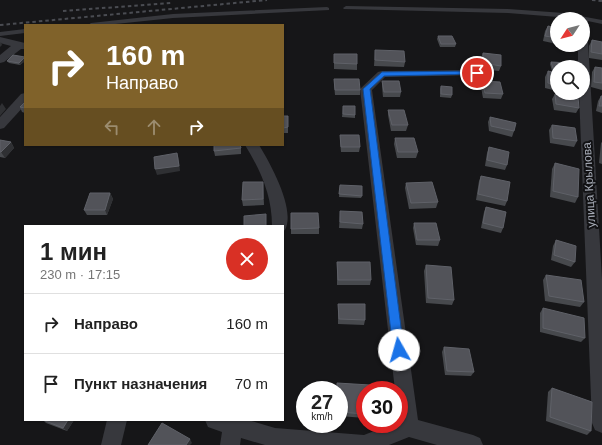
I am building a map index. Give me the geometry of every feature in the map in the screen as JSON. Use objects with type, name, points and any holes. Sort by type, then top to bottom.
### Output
[{"type":"street","points":[[0,40],[22,45]]},
{"type":"street","points":[[0,60],[22,45]]},
{"type":"street","name":"улица Крылова","points":[[584,52],[597,247],[602,423]]},
{"type":"street","points":[[409,427],[366,89],[382,74],[477,73]]},
{"type":"street","points":[[0,125],[24,98]]},
{"type":"street","points":[[253,146],[268,171],[280,216],[280,225]]},
{"type":"street","points":[[111,445],[117,421]]},
{"type":"street","points":[[230,445],[226,422],[275,438],[364,445],[409,427],[473,445]]},
{"type":"lane","points":[[346,8],[508,11],[550,14]]},
{"type":"lane","points":[[100,24],[173,16],[327,9]]},
{"type":"lane","points":[[590,20],[602,22]]},
{"type":"lane","points":[[0,34],[24,31]]},
{"type":"building","points":[[548,26],[550,26],[550,37],[545,36]]},
{"type":"building","points":[[438,36],[452,36],[456,44],[441,44]]},
{"type":"building","points":[[592,40],[602,42],[602,54],[591,52]]},
{"type":"building","points":[[375,50],[404,51],[405,62],[375,60]]},
{"type":"building","points":[[483,53],[501,55],[501,66],[483,63]]},
{"type":"building","points":[[334,54],[357,54],[357,64],[334,63]]},
{"type":"building","points":[[13,55],[24,57],[19,63],[7,61]]},
{"type":"building","points":[[595,67],[602,68],[602,83],[594,82]]},
{"type":"building","points":[[548,71],[550,71],[550,83],[548,83]]},
{"type":"building","points":[[334,79],[359,79],[360,90],[335,90]]},
{"type":"building","points":[[382,81],[399,81],[401,92],[384,92]]},
{"type":"building","points":[[482,81],[500,82],[503,94],[485,93]]},
{"type":"building","points":[[441,86],[452,87],[452,95],[441,94]]},
{"type":"building","points":[[601,96],[602,106],[599,106]]},
{"type":"building","points":[[556,100],[578,100],[579,108],[556,104]]},
{"type":"building","points":[[343,106],[355,106],[355,115],[343,114]]},
{"type":"building","points":[[388,110],[404,110],[408,125],[392,125]]},
{"type":"building","points":[[284,116],[288,116],[288,127],[284,128]]},
{"type":"building","points":[[490,117],[516,123],[514,131],[491,126]]},
{"type":"building","points":[[552,125],[575,128],[577,141],[553,138]]},
{"type":"building","points":[[340,135],[359,135],[360,147],[341,147]]},
{"type":"building","points":[[395,138],[414,138],[418,152],[398,152]]},
{"type":"building","points":[[0,140],[11,142],[1,152],[0,152]]},
{"type":"building","points":[[214,146],[240,146],[241,148],[214,151]]},
{"type":"building","points":[[489,147],[509,152],[507,165],[487,160]]},
{"type":"building","points":[[177,153],[179,166],[155,169],[154,157]]},
{"type":"building","points":[[555,163],[579,169],[578,197],[553,191]]},
{"type":"building","points":[[481,176],[510,182],[507,201],[478,194]]},
{"type":"building","points":[[243,182],[263,182],[263,199],[242,200]]},
{"type":"building","points":[[432,182],[438,202],[411,203],[406,183]]},
{"type":"building","points":[[340,185],[362,186],[362,196],[339,194]]},
{"type":"building","points":[[90,193],[110,193],[105,210],[84,210]]},
{"type":"building","points":[[486,207],[506,212],[503,228],[483,223]]},
{"type":"building","points":[[340,211],[362,212],[363,224],[340,222]]},
{"type":"building","points":[[291,213],[318,213],[319,228],[291,229]]},
{"type":"building","points":[[266,214],[266,225],[244,225],[244,216]]},
{"type":"building","points":[[414,223],[436,223],[440,240],[417,240]]},
{"type":"building","points":[[556,240],[576,246],[575,262],[554,255]]},
{"type":"building","points":[[337,262],[370,262],[371,280],[338,280]]},
{"type":"building","points":[[426,265],[451,267],[454,300],[428,298]]},
{"type":"building","points":[[546,275],[581,280],[584,302],[549,296]]},
{"type":"building","points":[[338,304],[365,304],[365,320],[339,319]]},
{"type":"building","points":[[543,308],[584,318],[585,338],[543,328]]},
{"type":"building","points":[[444,347],[469,349],[474,372],[447,371]]},
{"type":"building","points":[[348,384],[356,384],[356,413],[348,413]]},
{"type":"building","points":[[552,388],[592,402],[591,431],[550,417]]},
{"type":"building","points":[[46,421],[67,421],[63,428]]},
{"type":"building","points":[[162,423],[190,439],[186,445],[148,445]]},
{"type":"railway","points":[[0,25],[267,0]]},
{"type":"railway","points":[[592,0],[602,1]]},
{"type":"railway","points":[[63,11],[171,3]]},
{"type":"route","points":[[399,350],[366,89],[382,74],[477,73]]}]
